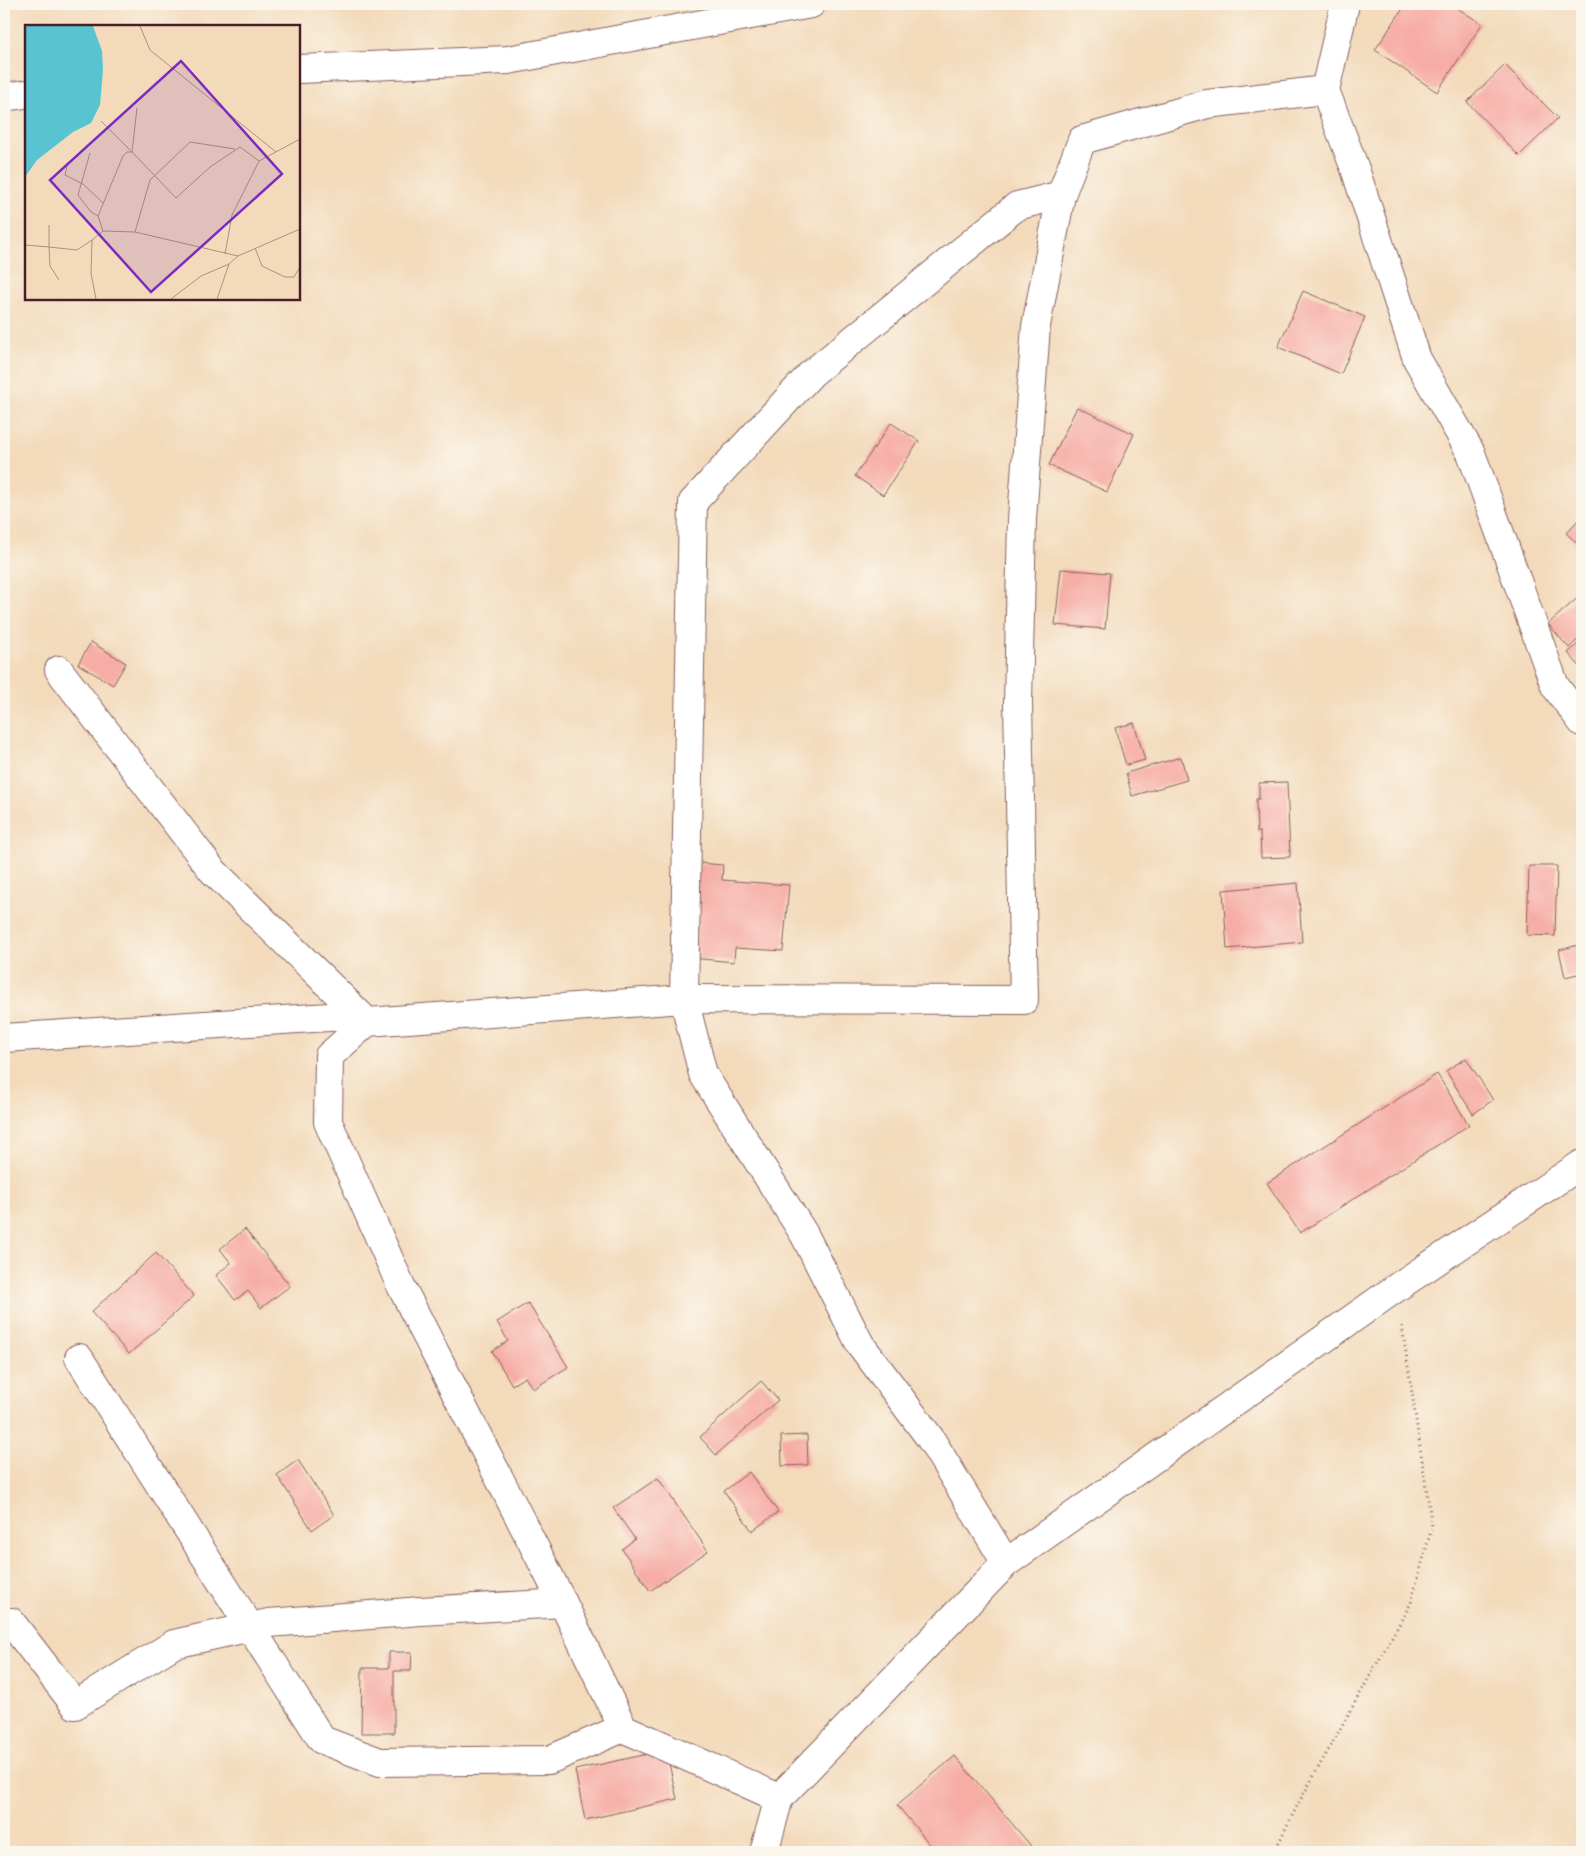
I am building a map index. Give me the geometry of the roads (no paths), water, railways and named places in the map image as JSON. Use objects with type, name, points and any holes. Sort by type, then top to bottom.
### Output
[{"type":"street","points":[[300,69],[508,60],[810,4]]},
{"type":"street","points":[[1344,4],[1324,90],[1355,169],[1417,359],[1471,453],[1555,686],[1582,722]]},
{"type":"street","points":[[4,1038],[364,1019],[684,999],[1024,1000],[1018,703],[1022,519],[1036,326],[1061,195],[1082,140],[1207,104],[1324,90]]},
{"type":"street","points":[[4,97],[25,94]]},
{"type":"street","points":[[1006,1563],[930,1438],[860,1344],[804,1234],[703,1074],[684,999],[693,502],[811,374],[1017,206],[1061,195]]},
{"type":"street","points":[[59,670],[212,870],[364,1019]]},
{"type":"street","points":[[364,1019],[329,1056],[328,1122],[401,1286],[563,1603],[623,1728],[779,1798]]},
{"type":"street","points":[[764,1852],[779,1798],[1006,1563],[1396,1288],[1582,1164]]},
{"type":"street","points":[[79,1358],[322,1740],[380,1762],[549,1760],[623,1728]]},
{"type":"street","points":[[11,1622],[75,1705],[174,1644],[269,1624],[421,1611],[563,1603]]}]
